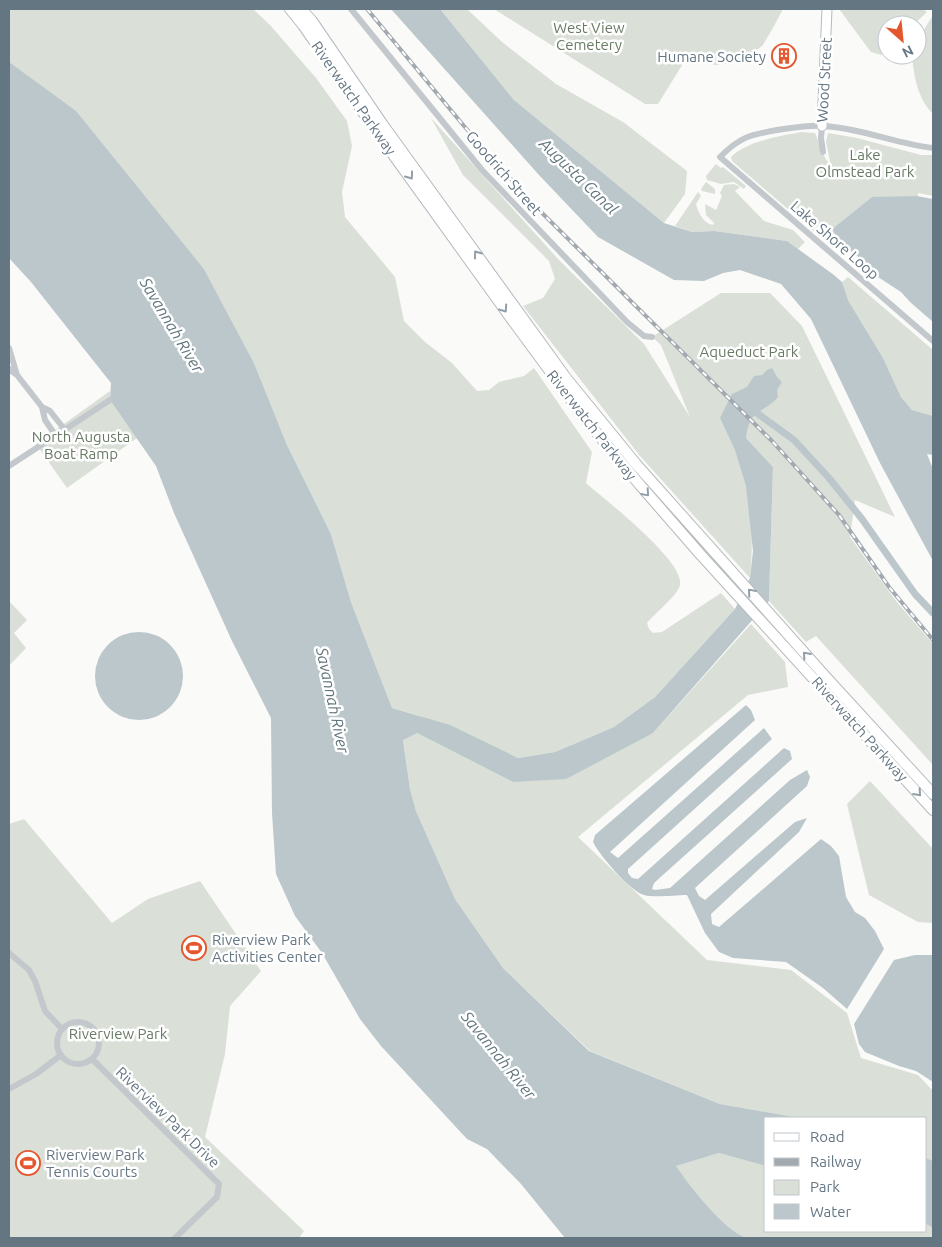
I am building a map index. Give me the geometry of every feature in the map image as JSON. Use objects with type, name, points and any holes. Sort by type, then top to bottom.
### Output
[{"type":"main road","name":"Riverwatch Parkway","points":[[290,9],[559,385],[628,471],[700,554],[933,810]]},
{"type":"main road","name":"Riverwatch Parkway","points":[[301,9],[312,20],[383,125],[566,378],[636,464],[933,794]]},
{"type":"street","name":"Goodrich Street","points":[[351,9],[482,170],[627,322],[644,336],[652,336]]},
{"type":"street","name":"Wood Street","points":[[824,152],[821,138],[827,9]]},
{"type":"street","points":[[822,126],[933,148]]},
{"type":"street","name":"Lake Shore Loop","points":[[822,126],[792,128],[755,134],[733,144],[720,157],[933,341]]},
{"type":"street","points":[[9,348],[17,375]]},
{"type":"street","points":[[9,369],[17,375],[42,407],[45,420],[56,436]]},
{"type":"street","points":[[9,466],[110,400]]},
{"type":"street","points":[[42,407],[50,411],[65,430]]},
{"type":"street","points":[[9,954],[29,970],[35,981],[45,1011],[62,1029]]},
{"type":"street","points":[[81,1022],[93,1028],[99,1040],[96,1053],[92,1059],[79,1064],[72,1063],[61,1055],[57,1042],[62,1029],[68,1024],[81,1022]]},
{"type":"street","points":[[9,1089],[36,1074],[61,1055]]},
{"type":"street","name":"Riverview Park Drive","points":[[92,1059],[219,1184],[217,1197],[175,1238]]},
{"type":"green space","points":[[9,9],[253,9],[270,25],[316,78],[347,121],[352,146],[342,192],[345,217],[395,277],[404,321],[425,342],[452,363],[477,391],[489,390],[499,382],[524,376],[534,368],[592,452],[586,483],[642,531],[670,561],[678,574],[680,585],[670,599],[647,623],[649,629],[653,633],[662,632],[721,593],[735,609],[655,697],[614,727],[555,752],[518,758],[417,715],[392,708],[351,602],[331,534],[287,445],[254,363],[204,269],[149,202],[9,62]]},
{"type":"green space","points":[[440,9],[467,9],[502,42],[556,84],[623,122],[687,171],[685,194],[664,223],[514,100]]},
{"type":"green space","name":"West View Cemetery","points":[[494,9],[783,9],[763,45],[743,62],[715,65],[689,54],[658,104],[645,104]]},
{"type":"green space","points":[[839,9],[923,9],[927,12],[924,15],[877,15],[877,54],[871,52]]},
{"type":"green space","points":[[933,15],[933,114],[920,95],[913,65],[927,65],[927,25]]},
{"type":"green space","name":"Aqueduct Park","points":[[431,118],[559,260],[644,344],[690,417],[661,345],[652,337],[721,293],[770,293],[802,326],[895,517],[855,500],[850,537],[896,601],[933,644],[933,765],[816,636],[806,642],[769,601],[773,467],[746,438],[720,418],[741,464],[748,496],[752,546],[750,578],[640,456],[523,306],[543,298],[555,279],[549,261],[463,175]]},
{"type":"green space","name":"Lake Olmstead Park","points":[[802,132],[815,133],[825,158],[831,166],[826,142],[828,133],[857,138],[921,155],[933,155],[933,196],[918,193],[918,197],[872,197],[832,229],[840,243],[833,248],[732,161],[731,157],[738,151],[755,143],[774,137]]},
{"type":"green space","points":[[716,164],[721,168],[723,167],[746,186],[744,189],[734,182],[721,184],[707,180],[706,176]]},
{"type":"green space","points":[[706,182],[715,189],[715,194],[702,191],[701,189]]},
{"type":"green space","points":[[734,184],[740,187],[735,191],[764,221],[793,230],[805,242],[798,249],[787,241],[714,231],[692,232],[675,226],[698,192],[701,196],[696,204],[702,218],[713,225],[714,223],[706,215],[705,204],[716,210],[724,185]]},
{"type":"green space","points":[[848,277],[933,350],[933,416],[912,410],[901,397],[883,358],[844,293],[842,282]]},
{"type":"green space","name":"North Augusta Boat Ramp","points":[[110,391],[110,400],[137,438],[67,488],[36,444]]},
{"type":"green space","points":[[9,601],[27,620],[14,633],[26,648],[9,666]]},
{"type":"green space","points":[[751,624],[785,662],[788,687],[748,695],[578,837],[707,960],[791,970],[847,1013],[861,1058],[918,1075],[933,1091],[933,1161],[927,1158],[927,1117],[794,1117],[720,1104],[590,1051],[503,968],[455,899],[416,811],[410,789],[403,739],[417,733],[513,782],[653,733]]},
{"type":"green space","points":[[870,781],[933,849],[933,923],[918,922],[869,895],[847,804]]},
{"type":"green space","name":"Riverview Park","points":[[24,819],[112,923],[148,899],[200,881],[261,971],[230,1006],[225,1054],[205,1137],[304,1231],[299,1238],[9,1238],[9,824]]},
{"type":"green space","points":[[719,1153],[764,1165],[764,1232],[927,1232],[927,1225],[933,1228],[933,1238],[746,1238],[717,1217],[675,1166]]},
{"type":"water","name":"Augusta Canal","points":[[391,9],[440,9],[514,100],[664,223],[692,232],[714,231],[787,241],[842,282],[848,300],[883,358],[901,397],[912,410],[933,416],[933,455],[927,454],[933,469],[933,561],[880,463],[811,319],[781,284],[740,270],[723,273],[704,281],[674,280],[598,237],[539,175]]},
{"type":"water","name":"Savannah River","points":[[9,62],[76,111],[204,269],[254,363],[287,445],[331,534],[351,602],[392,708],[450,725],[518,758],[555,752],[614,727],[655,697],[735,609],[750,578],[753,551],[746,486],[735,450],[720,418],[732,394],[747,387],[754,376],[762,375],[772,368],[782,382],[777,390],[778,397],[750,421],[746,438],[773,467],[769,601],[653,733],[566,779],[513,782],[417,733],[403,740],[410,789],[416,811],[455,899],[503,968],[589,1051],[720,1104],[794,1117],[764,1117],[764,1165],[719,1153],[676,1166],[698,1196],[717,1217],[746,1238],[565,1238],[521,1184],[487,1149],[467,1139],[381,1046],[360,1019],[322,953],[295,916],[276,874],[272,813],[271,718],[232,641],[174,513],[156,466],[110,400],[111,383],[31,282],[9,258]]},
{"type":"water","points":[[917,196],[933,199],[933,322],[901,292],[878,277],[869,265],[840,243],[832,229],[872,197]]},
{"type":"water","points":[[139,632],[156,635],[170,645],[180,659],[183,676],[180,693],[170,707],[156,717],[139,720],[122,717],[108,707],[98,693],[95,676],[98,659],[108,645],[122,635]]},
{"type":"water","points":[[746,705],[751,710],[755,720],[610,852],[618,858],[764,728],[772,739],[628,869],[628,873],[632,878],[638,879],[784,748],[790,751],[792,759],[654,883],[652,889],[670,888],[790,780],[807,770],[810,777],[807,786],[695,888],[699,896],[705,900],[795,822],[807,818],[799,832],[711,914],[712,924],[719,927],[821,839],[831,846],[839,856],[846,897],[855,912],[865,918],[875,931],[884,949],[847,1009],[823,988],[786,962],[733,958],[719,952],[705,933],[687,895],[654,896],[638,892],[616,872],[593,842],[595,835]]},
{"type":"water","points":[[915,955],[933,955],[933,1082],[916,1071],[865,1052],[859,1044],[854,1024],[894,960]]},
{"type":"water","points":[[927,1158],[933,1161],[933,1228],[927,1225]]},
{"type":"waterway","points":[[750,408],[794,440],[829,478],[862,519],[915,594],[933,613]]},
{"type":"railway","points":[[367,9],[464,126],[533,204],[772,441],[839,515],[889,587],[933,640]]},
{"type":"place","name":"Humane Society","points":[[784,56]]},
{"type":"place","name":"Riverview Park Activities Center","points":[[194,948]]},
{"type":"place","name":"Riverview Park Tennis Courts","points":[[28,1163]]}]
